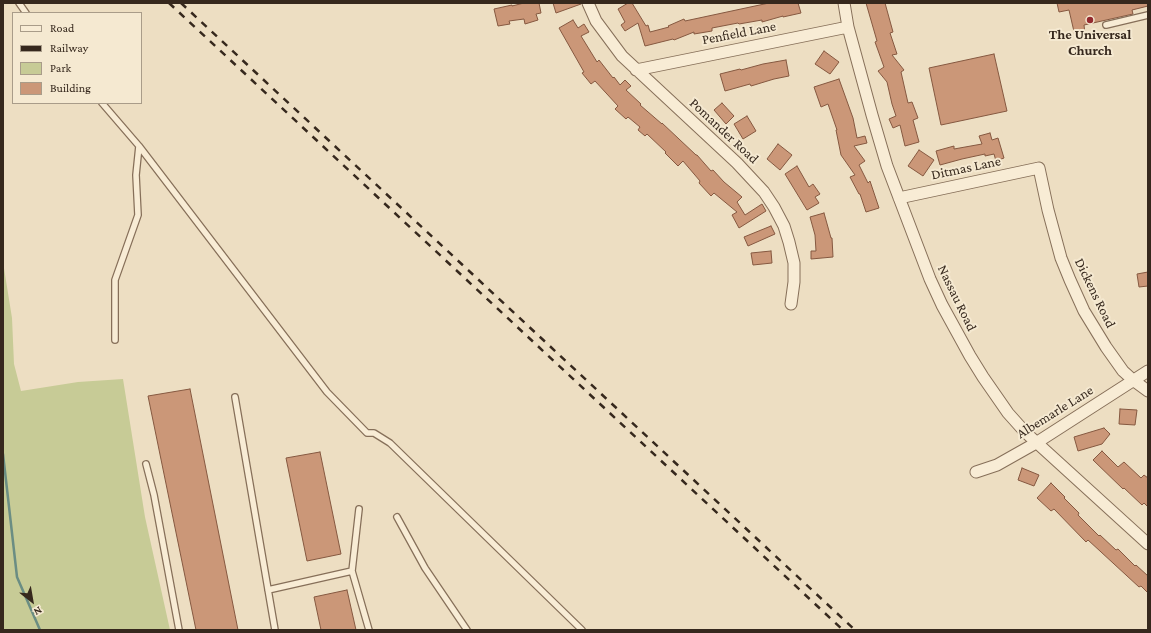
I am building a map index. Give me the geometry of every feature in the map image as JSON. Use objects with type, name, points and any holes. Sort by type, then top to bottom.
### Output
[{"type":"street","name":"Pomander Road","points":[[588,3],[596,21],[622,56],[737,163],[764,192],[784,226],[789,242],[794,263],[794,282],[791,304]]},
{"type":"street","name":"Nassau Road","points":[[844,3],[848,27],[886,166],[930,280],[942,306],[970,356],[1008,413],[1024,432],[1148,544]]},
{"type":"street","name":"Penfield Lane","points":[[636,70],[848,27]]},
{"type":"street","name":"Ditmas Lane","points":[[899,198],[1039,168]]},
{"type":"street","name":"Dickens Road","points":[[1039,168],[1048,210],[1061,258],[1084,311],[1123,371],[1148,391]]},
{"type":"street","name":"Albemarle Lane","points":[[976,472],[997,465],[1148,371]]},
{"type":"lane","points":[[18,3],[25,12]]},
{"type":"lane","points":[[1106,25],[1148,15]]},
{"type":"lane","points":[[103,104],[139,146],[327,392],[367,434],[374,433],[390,443],[582,630]]},
{"type":"lane","points":[[115,340],[115,280],[138,215],[136,175],[139,146]]},
{"type":"lane","points":[[235,397],[274,630]]},
{"type":"lane","points":[[146,464],[154,495],[179,630]]},
{"type":"lane","points":[[359,509],[352,571],[369,630]]},
{"type":"lane","points":[[397,517],[425,568],[468,630]]},
{"type":"lane","points":[[268,590],[352,571]]},
{"type":"green space","points":[[3,262],[12,318],[14,364],[21,391],[78,382],[123,379],[145,517],[170,630],[3,630]]},
{"type":"building","points":[[524,3],[539,3],[541,13],[536,14],[538,20],[525,24],[524,19],[509,21],[510,24],[498,26],[494,9]]},
{"type":"building","points":[[553,3],[581,3],[581,4],[556,13]]},
{"type":"building","points":[[628,3],[632,3],[646,26],[648,25],[650,32],[669,27],[668,26],[684,19],[685,21],[769,3],[798,3],[801,13],[762,22],[762,20],[712,28],[712,31],[694,34],[694,32],[674,40],[645,46],[638,23],[625,31],[621,25],[625,22],[618,9]]},
{"type":"building","points":[[866,3],[885,3],[893,32],[890,33],[897,54],[892,55],[904,70],[901,72],[908,103],[912,102],[918,118],[913,120],[919,142],[905,146],[900,125],[893,128],[889,119],[896,116],[887,82],[878,71],[884,67],[875,42],[877,41]]},
{"type":"building","name":"The Universal Church","points":[[1057,3],[1148,3],[1148,6],[1132,10],[1133,14],[1084,25],[1085,34],[1075,36],[1069,10],[1059,12]]},
{"type":"building","points":[[573,20],[578,28],[584,24],[589,32],[581,36],[597,62],[599,60],[620,85],[625,80],[631,86],[626,90],[641,104],[640,105],[697,155],[711,171],[713,170],[724,182],[742,197],[737,202],[745,215],[762,204],[766,211],[739,228],[732,215],[737,212],[714,193],[711,196],[699,183],[700,181],[683,161],[678,166],[647,134],[645,136],[638,130],[640,127],[628,117],[626,119],[615,109],[618,106],[595,81],[591,84],[582,73],[584,72],[559,28]]},
{"type":"building","points":[[824,51],[839,62],[830,74],[815,64]]},
{"type":"building","points":[[994,54],[1007,111],[941,125],[929,68]]},
{"type":"building","points":[[786,60],[789,76],[725,91],[720,74]]},
{"type":"building","points":[[839,79],[853,118],[857,138],[865,136],[867,143],[854,146],[865,161],[859,165],[868,183],[870,181],[879,208],[866,212],[860,194],[850,177],[855,175],[841,155],[837,130],[828,104],[821,107],[814,87]]},
{"type":"building","points":[[722,103],[734,116],[726,124],[714,110]]},
{"type":"building","points":[[747,116],[756,131],[743,139],[734,124]]},
{"type":"building","points":[[990,133],[992,140],[998,138],[1004,158],[996,161],[994,154],[985,156],[985,154],[940,165],[936,151],[954,146],[954,149],[982,144],[979,136]]},
{"type":"building","points":[[778,144],[792,155],[780,170],[767,159]]},
{"type":"building","points":[[919,150],[934,160],[923,176],[908,166]]},
{"type":"building","points":[[797,166],[809,187],[813,184],[820,194],[815,197],[819,203],[807,210],[785,174]]},
{"type":"building","points":[[824,213],[832,238],[833,257],[811,259],[811,251],[816,251],[815,235],[810,217]]},
{"type":"building","points":[[771,226],[775,234],[748,246],[744,237]]},
{"type":"building","points":[[771,251],[772,263],[753,265],[751,253]]},
{"type":"building","points":[[1148,272],[1148,286],[1139,287],[1137,274]]},
{"type":"building","points":[[190,389],[238,630],[196,630],[148,396]]},
{"type":"building","points":[[1120,409],[1137,410],[1135,425],[1119,424]]},
{"type":"building","points":[[1104,428],[1110,434],[1102,444],[1078,451],[1074,437]]},
{"type":"building","points":[[1102,451],[1118,467],[1124,462],[1141,478],[1144,475],[1148,478],[1148,507],[1144,503],[1142,505],[1124,488],[1123,489],[1093,460]]},
{"type":"building","points":[[320,452],[341,554],[307,561],[286,458]]},
{"type":"building","points":[[1022,468],[1039,475],[1034,486],[1018,480]]},
{"type":"building","points":[[1051,483],[1079,513],[1078,515],[1099,536],[1100,535],[1116,550],[1118,549],[1135,566],[1136,565],[1148,576],[1148,593],[1141,586],[1139,587],[1088,540],[1086,542],[1054,509],[1051,511],[1037,498]]},
{"type":"building","points":[[347,590],[356,630],[321,630],[314,597]]},
{"type":"waterway","points":[[3,454],[17,577],[40,630]]},
{"type":"railway","points":[[169,3],[843,630]]},
{"type":"railway","points":[[181,3],[855,630]]},
{"type":"place","name":"The Universal Church","points":[[1090,20]]}]
